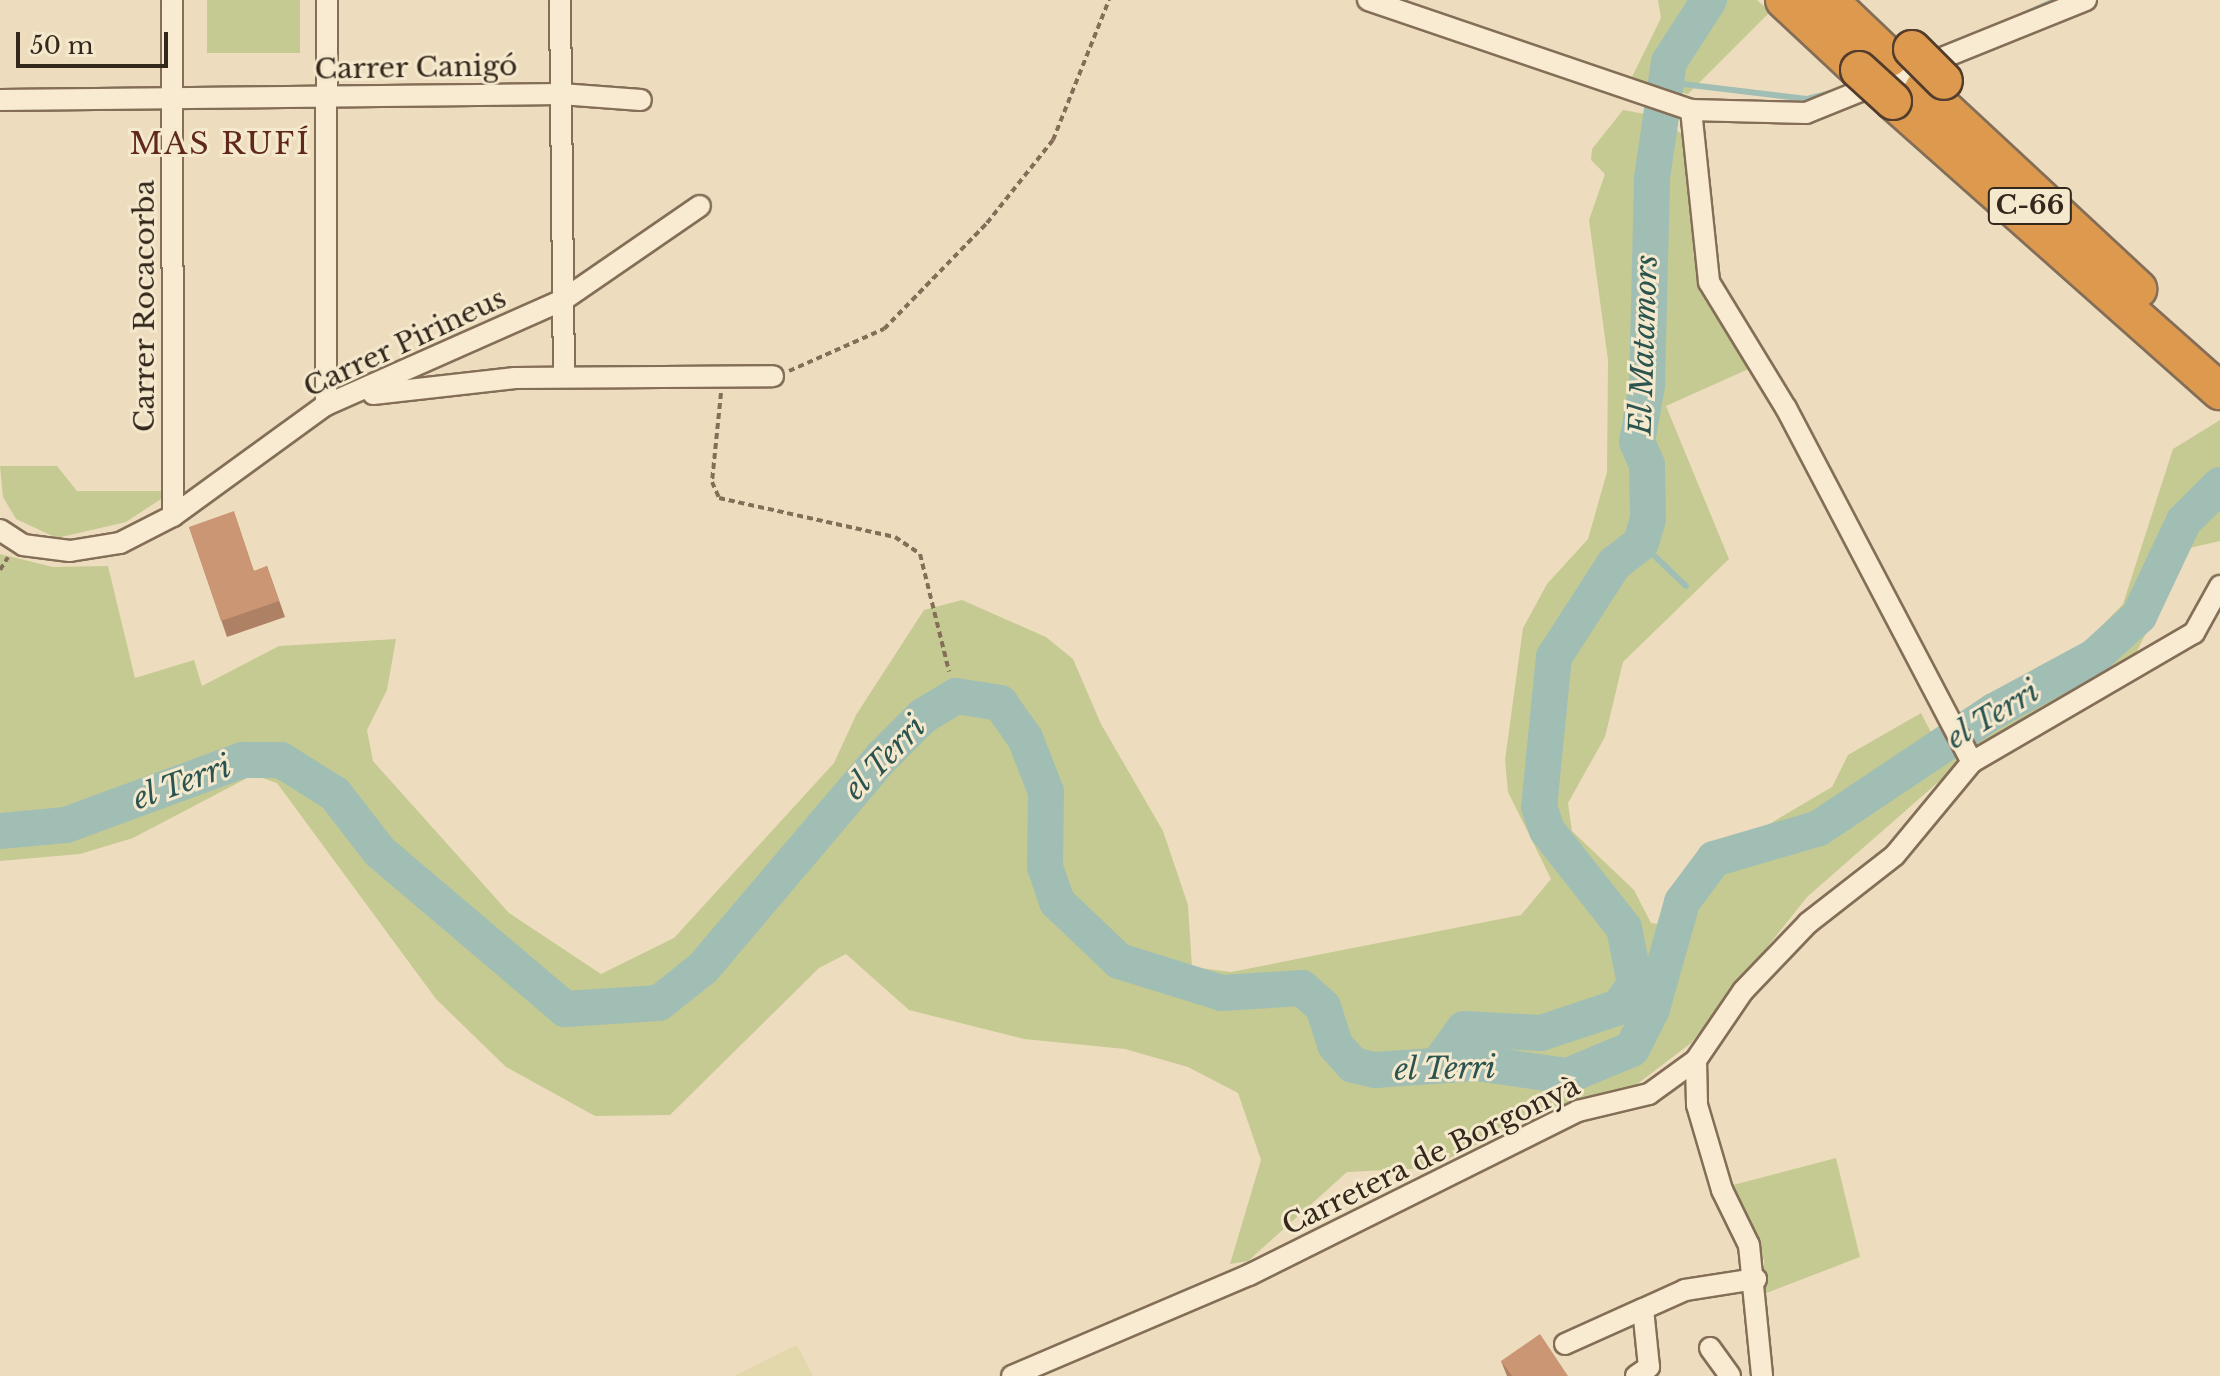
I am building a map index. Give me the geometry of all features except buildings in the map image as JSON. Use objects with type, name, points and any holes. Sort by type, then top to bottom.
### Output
[{"type":"highway","points":[[1784,0],[1885,60]]},
{"type":"highway","name":"C-66","points":[[1811,0],[1885,60]]},
{"type":"highway","name":"C-66","points":[[1829,0],[1917,91],[2065,220],[2220,366]]},
{"type":"highway","points":[[1860,0],[1885,60]]},
{"type":"highway","points":[[1917,91],[2115,300],[2148,321],[2220,391]]},
{"type":"street","name":"Carrer Rocacorba","points":[[172,0],[173,516]]},
{"type":"street","points":[[327,0],[326,405],[422,383],[564,377],[773,376]]},
{"type":"street","points":[[560,0],[564,377]]},
{"type":"street","points":[[1368,0],[1685,107],[1806,113],[2086,0]]},
{"type":"street","name":"Carrer Canigó","points":[[0,100],[325,99],[561,94],[641,100]]},
{"type":"street","points":[[1685,107],[1709,282],[1786,408],[1972,762]]},
{"type":"street","name":"Carrer Pirineus","points":[[0,530],[23,545],[70,551],[120,543],[173,516],[326,405],[563,300],[700,206]]},
{"type":"street","name":"Carretera de Borgonyà","points":[[1012,1376],[1249,1275],[1578,1111],[1649,1094],[1696,1060],[1743,991],[1808,923],[1895,855],[1972,762],[2194,633],[2220,586]]},
{"type":"street","points":[[1696,1060],[1697,1105],[1756,1279],[1762,1376]]},
{"type":"street","points":[[1565,1344],[1685,1290],[1756,1279]]},
{"type":"street","points":[[1636,1376],[1649,1367],[1643,1309]]},
{"type":"street","points":[[1710,1348],[1730,1376]]},
{"type":"path","points":[[773,376],[884,329],[987,223],[1053,140],[1109,0]]},
{"type":"path","points":[[722,378],[712,482],[719,498],[895,537],[920,554],[949,671]]},
{"type":"shaded area","points":[[797,1345],[813,1376],[734,1376]]},
{"type":"green space","points":[[207,0],[300,0],[300,53],[207,53]]},
{"type":"green space","points":[[1658,0],[1757,0],[1770,12],[1688,94],[1630,81],[1661,18]]},
{"type":"green space","points":[[1623,110],[1661,117],[1684,136],[1694,259],[1753,367],[1666,406],[1729,559],[1623,662],[1605,737],[1568,803],[1572,831],[1634,890],[1651,923],[1665,925],[1715,856],[1832,787],[1848,755],[1921,713],[1933,736],[2060,669],[2123,604],[2173,449],[2220,420],[2220,541],[2189,548],[2134,657],[1976,749],[1807,897],[1691,1043],[1636,1085],[1532,1117],[1429,1168],[1347,1172],[1248,1261],[1230,1264],[1261,1160],[1238,1093],[1188,1067],[1125,1049],[1024,1039],[909,1010],[846,954],[819,968],[670,1115],[595,1116],[506,1067],[436,999],[277,783],[253,775],[133,838],[80,854],[0,861],[0,554],[53,567],[108,566],[135,678],[194,660],[202,686],[279,646],[396,639],[387,690],[367,730],[373,761],[509,913],[601,974],[674,938],[834,763],[856,715],[924,610],[962,600],[1046,637],[1073,659],[1101,724],[1163,831],[1188,905],[1192,967],[1231,972],[1521,915],[1551,879],[1508,792],[1505,760],[1523,628],[1547,584],[1588,539],[1607,472],[1608,360],[1589,220],[1605,174],[1591,160],[1592,149]]},
{"type":"green space","points":[[0,466],[57,466],[77,491],[161,491],[161,499],[126,522],[57,538],[16,519],[3,497]]},
{"type":"green space","points":[[1836,1158],[1860,1257],[1764,1294],[1764,1260],[1733,1185]]},
{"type":"waterway","name":"El Matamors","points":[[1438,1065],[1464,1029],[1541,1033],[1619,1007],[1635,984],[1624,928],[1547,830],[1539,807],[1554,657],[1614,564],[1641,543],[1648,519],[1647,465],[1637,442],[1647,385],[1652,178],[1669,62],[1709,0]]},
{"type":"waterway","points":[[2019,17],[2056,0]]},
{"type":"waterway","points":[[1666,82],[1807,99],[1831,93]]},
{"type":"waterway","name":"el Terri","points":[[0,831],[66,825],[243,760],[281,760],[335,794],[380,852],[565,1009],[659,1003],[703,968],[883,756],[923,716],[956,696],[1000,703],[1025,738],[1046,792],[1045,867],[1057,902],[1119,961],[1222,993],[1302,988],[1323,1007],[1335,1045],[1353,1065],[1375,1070],[1476,1063],[1567,1076],[1632,1049],[1652,1009],[1682,902],[1714,859],[1819,828],[1994,711],[2094,657],[2139,616],[2184,521],[2220,485]]},
{"type":"waterway","points":[[1641,543],[1686,586]]},
{"type":"waterway","points":[[1853,805],[1864,810]]},
{"type":"district","name":"MAS RUFÍ","points":[[220,144]]}]
